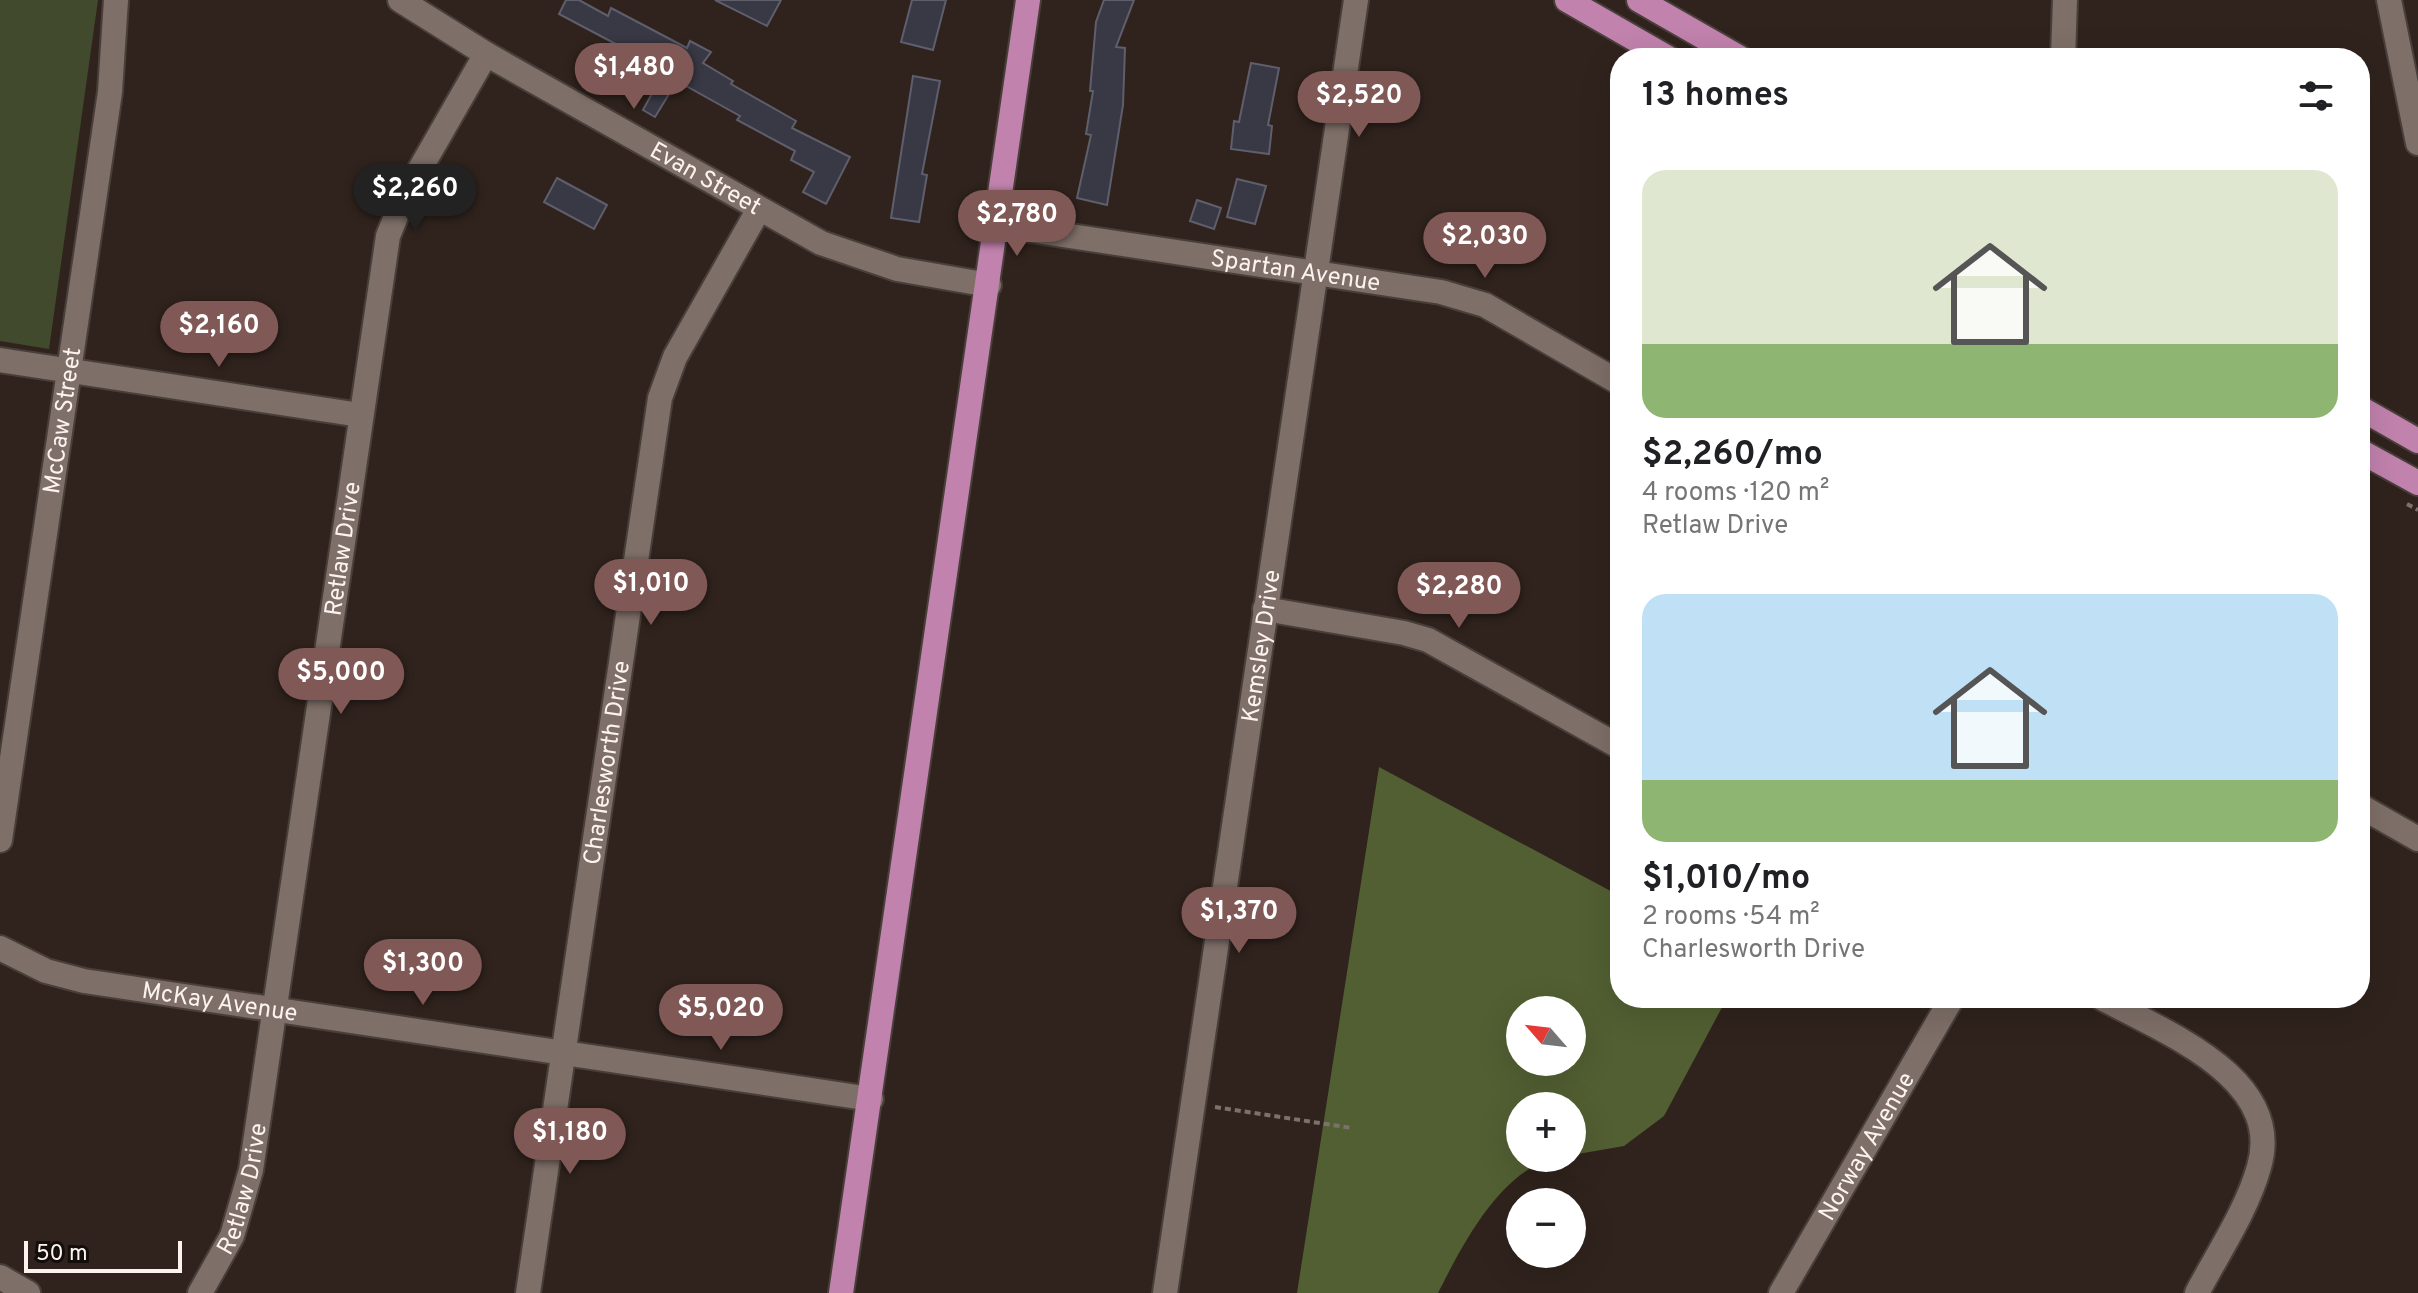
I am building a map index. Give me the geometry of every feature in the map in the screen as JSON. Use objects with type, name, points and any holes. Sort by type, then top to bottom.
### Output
[{"type":"main road","points":[[841,1293],[1028,0]]},
{"type":"main road","points":[[1567,0],[1651,48]]},
{"type":"main road","points":[[1639,0],[1723,48]]},
{"type":"main road","points":[[2370,414],[2418,441]]},
{"type":"main road","points":[[2370,457],[2418,483]]},
{"type":"street","name":"McCaw Street","points":[[0,840],[110,92],[116,0]]},
{"type":"street","name":"Evan Street","points":[[400,0],[486,54],[821,243],[858,258],[917,273],[989,285]]},
{"type":"street","name":"Kemsley Drive","points":[[1165,1293],[1356,0]]},
{"type":"street","points":[[2063,48],[2065,0]]},
{"type":"street","points":[[2389,0],[2418,143]]},
{"type":"street","name":"Retlaw Drive","points":[[200,1293],[232,1236],[243,1206],[275,1010],[380,280],[394,219],[486,54]]},
{"type":"street","name":"Charlesworth Drive","points":[[528,1293],[660,398],[675,357],[759,209]]},
{"type":"street","name":"Spartan Avenue","points":[[997,225],[1441,292],[1485,305],[1610,377]]},
{"type":"street","points":[[0,360],[360,415]]},
{"type":"street","points":[[1265,609],[1428,640],[1610,741]]},
{"type":"street","points":[[2370,812],[2418,839]]},
{"type":"street","name":"McKay Avenue","points":[[0,948],[46,971],[84,981],[871,1099]]},
{"type":"street","name":"Norway Avenue","points":[[1781,1293],[1946,1008]]},
{"type":"street","points":[[2120,1008],[2209,1057],[2239,1081],[2261,1130],[2260,1165],[2197,1293]]},
{"type":"street","points":[[0,1277],[28,1293]]},
{"type":"path","points":[[1193,1103],[1352,1128]]},
{"type":"green space","points":[[0,0],[98,0],[49,349],[0,341]]},
{"type":"green space","points":[[1379,767],[1610,891],[1610,1008],[1722,1008],[1664,1116],[1624,1146],[1586,1153],[1586,1092],[1506,1092],[1506,1172],[1526,1172],[1501,1193],[1459,1253],[1438,1293],[1297,1293]]},
{"type":"building","points":[[566,0],[579,0],[608,16],[611,8],[687,48],[690,41],[711,52],[703,63],[733,81],[731,84],[796,121],[792,128],[850,157],[826,204],[803,192],[814,172],[791,160],[795,151],[737,120],[740,116],[677,81],[655,117],[643,110],[665,70],[559,14]]},
{"type":"building","points":[[715,0],[781,0],[767,26]]},
{"type":"building","points":[[912,0],[946,0],[933,50],[901,42]]},
{"type":"building","points":[[1104,0],[1134,0],[1116,47],[1125,48],[1123,105],[1107,205],[1077,198],[1091,135],[1086,134],[1093,91],[1090,91],[1096,22]]},
{"type":"building","points":[[1251,63],[1279,68],[1268,125],[1272,126],[1269,154],[1231,149],[1234,121],[1239,122]]},
{"type":"building","points":[[913,76],[940,81],[922,174],[927,175],[919,222],[891,218]]},
{"type":"building","points":[[557,178],[607,205],[594,229],[544,202]]},
{"type":"building","points":[[1237,179],[1266,186],[1255,224],[1227,217]]},
{"type":"building","points":[[1197,200],[1221,208],[1214,229],[1190,221]]}]
